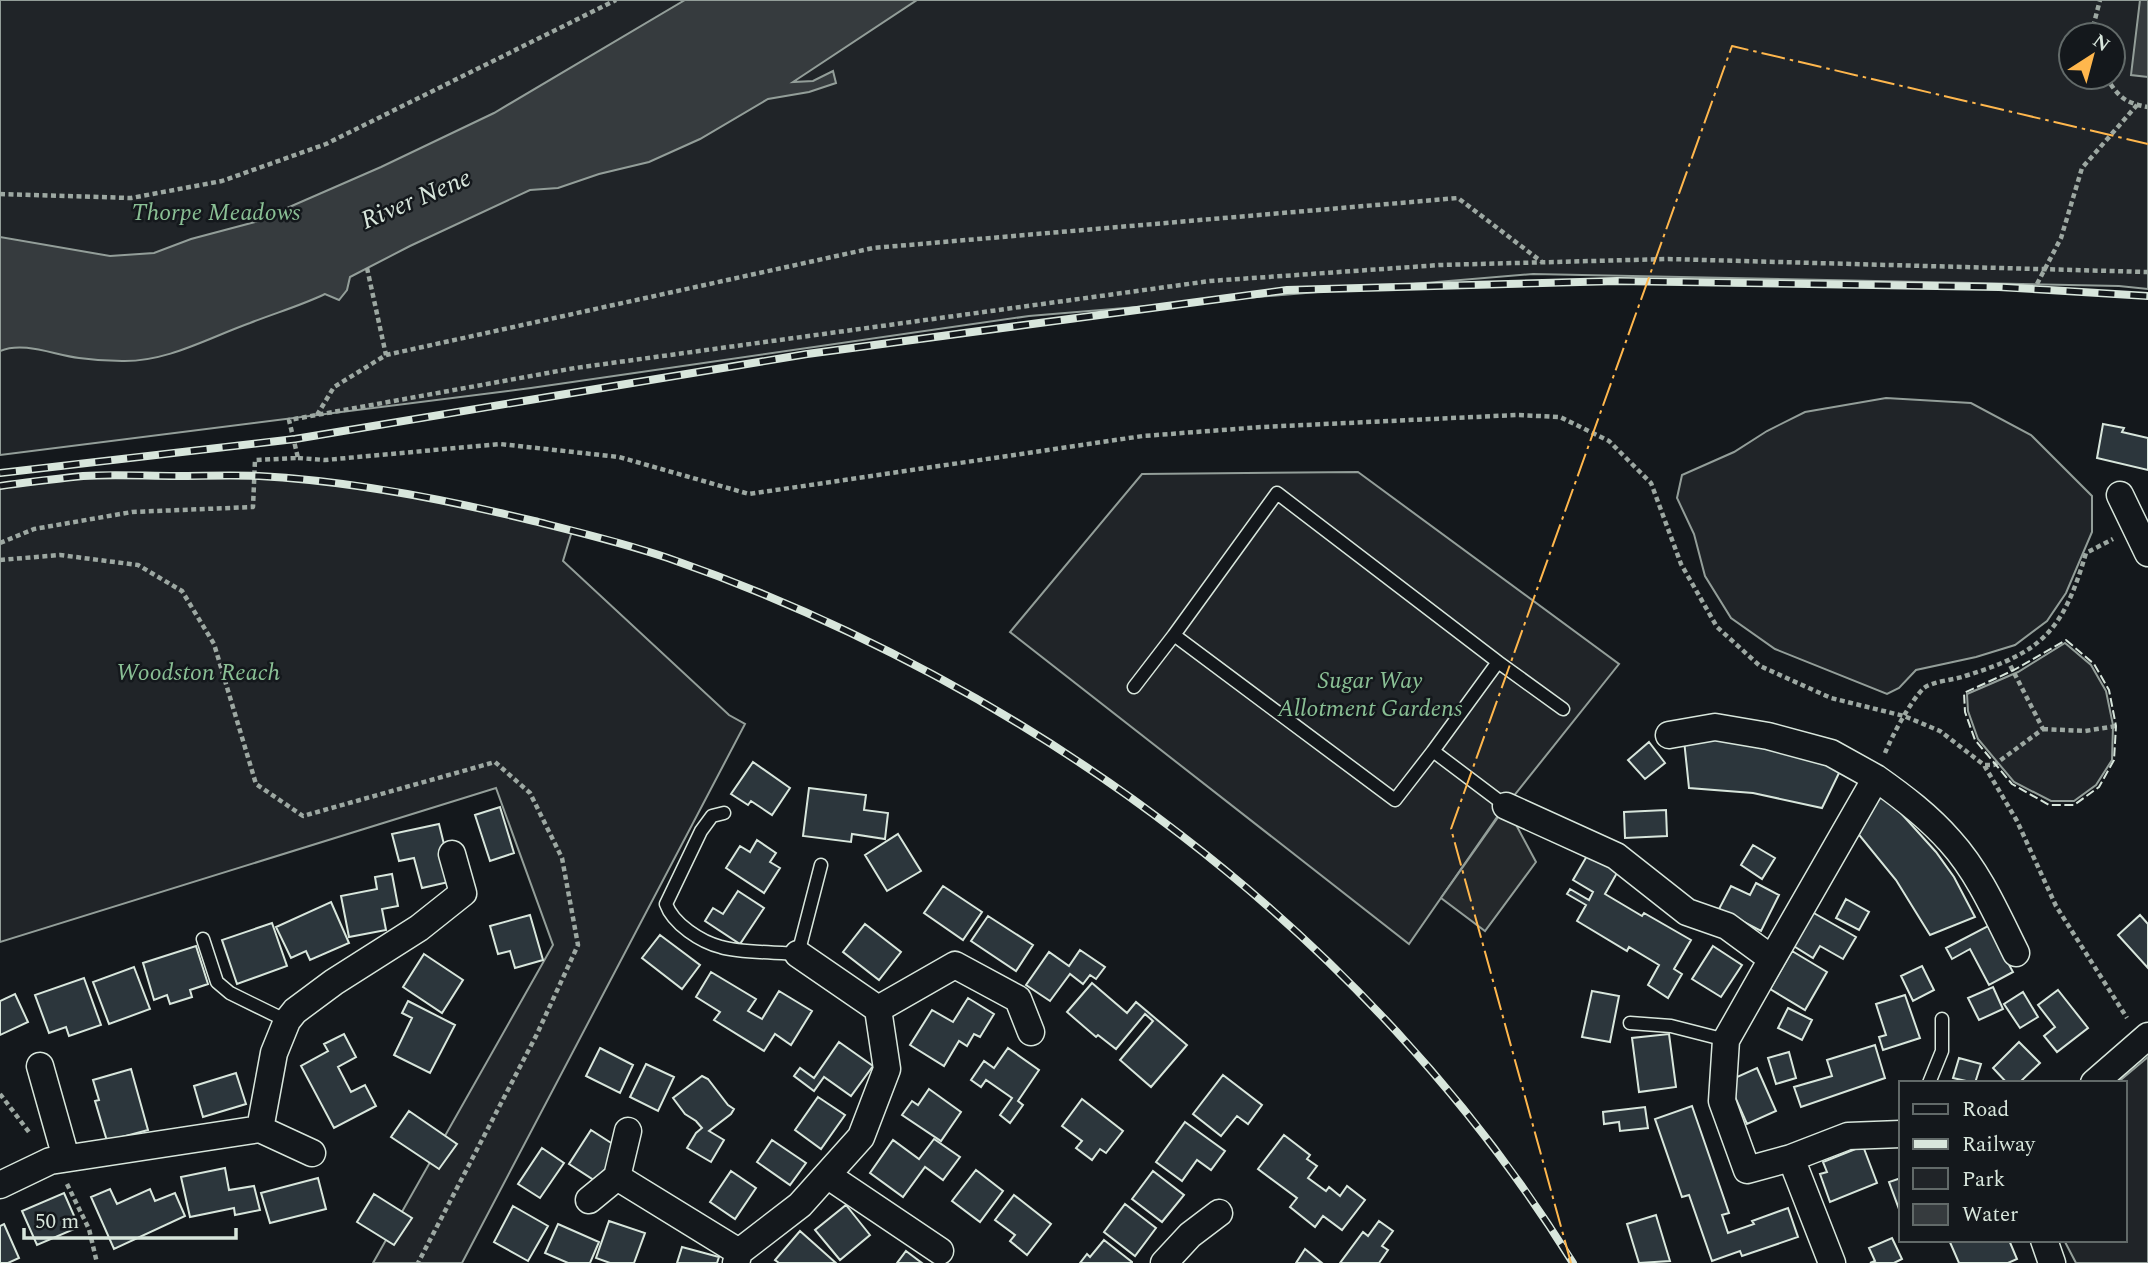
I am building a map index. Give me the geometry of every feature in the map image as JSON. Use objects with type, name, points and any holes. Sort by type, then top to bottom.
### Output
[{"type":"street","points":[[2120,495],[2142,525],[2148,552]]},
{"type":"street","points":[[1670,735],[1715,727],[1768,736],[1831,754],[1875,778],[1915,805],[1952,842],[1984,890],[2016,953]]},
{"type":"street","points":[[1875,778],[1727,1040],[1722,1101],[1747,1170],[1791,1158],[1848,1136],[1899,1134]]},
{"type":"street","points":[[1506,806],[1616,856],[1687,912],[1727,926],[1772,959]]},
{"type":"street","points":[[260,1129],[274,1053],[287,1021],[295,1011],[334,982],[419,928],[463,893],[452,854]]},
{"type":"street","points":[[617,1177],[738,1257],[800,1205],[860,1138],[887,1069],[878,1009],[798,954]]},
{"type":"street","points":[[878,1009],[955,965],[1018,999],[1031,1032]]},
{"type":"street","points":[[2096,1081],[2145,1038]]},
{"type":"street","points":[[40,1066],[58,1160]]},
{"type":"street","points":[[0,1185],[58,1160],[260,1129],[312,1153]]},
{"type":"street","points":[[589,1200],[617,1177],[628,1131]]},
{"type":"street","points":[[1791,1158],[1832,1263]]},
{"type":"street","points":[[827,1175],[940,1251]]},
{"type":"street","points":[[1164,1263],[1190,1235],[1219,1213]]},
{"type":"street","points":[[2045,1242],[2052,1263]]},
{"type":"lane","points":[[1134,687],[1277,493],[1563,709]]},
{"type":"lane","points":[[1174,635],[1395,800],[1498,662]]},
{"type":"lane","points":[[1433,751],[1506,806]]},
{"type":"lane","points":[[724,814],[712,816],[701,831],[666,904],[670,916],[688,930],[721,947],[798,954],[821,865]]},
{"type":"lane","points":[[202,939],[217,982],[230,993],[287,1021]]},
{"type":"lane","points":[[1930,1081],[1942,1051],[1942,1019]]},
{"type":"lane","points":[[1630,1023],[1671,1026],[1727,1040]]},
{"type":"path","points":[[0,194],[131,198],[222,181],[326,144],[616,0]]},
{"type":"path","points":[[2095,21],[2100,0]]},
{"type":"path","points":[[2115,91],[2119,97],[2148,107]]},
{"type":"path","points":[[2037,284],[2061,238],[2082,168],[2137,105]]},
{"type":"path","points":[[317,415],[334,387],[386,355],[873,248],[1458,198],[1543,263]]},
{"type":"path","points":[[298,457],[289,420],[575,368],[1210,281],[1440,265],[1668,259],[2148,272]]},
{"type":"path","points":[[367,268],[386,355]]},
{"type":"path","points":[[0,543],[34,529],[132,512],[253,507],[256,460],[298,457],[325,460],[500,444],[619,457],[748,494],[1143,436],[1517,415],[1560,417],[1609,441],[1651,483],[1681,564],[1717,627],[1760,666],[1831,698],[1904,716],[1940,731],[1984,765],[2017,821],[2056,906],[2145,1038]]},
{"type":"path","points":[[1875,778],[1886,749],[1904,716],[1925,687],[1961,678],[2008,661],[2029,650],[2059,622],[2074,592],[2086,554],[2142,525]]},
{"type":"path","points":[[0,560],[60,555],[138,565],[182,591],[214,644],[256,784],[303,816],[495,762],[530,793],[562,858],[578,945],[537,1034],[418,1263]]},
{"type":"path","points":[[2008,661],[2043,729]]},
{"type":"path","points":[[1984,765],[1994,765],[2043,729],[2085,731],[2116,726]]},
{"type":"path","points":[[0,1094],[58,1160],[83,1218],[97,1263]]},
{"type":"green space","name":"Thorpe Meadows","points":[[0,0],[2148,0],[2148,289],[2119,286],[1533,274],[1029,316],[531,388],[0,455]]},
{"type":"green space","points":[[1886,398],[1971,403],[2031,435],[2092,496],[2092,532],[2066,593],[2047,621],[2015,645],[1916,670],[1899,688],[1887,694],[1775,649],[1731,618],[1705,576],[1694,534],[1677,498],[1682,475],[1734,452],[1805,412]]},
{"type":"green space","name":"Sugar Way Allotment Gardens","points":[[1358,472],[1619,664],[1497,817],[1409,944],[1010,632],[1142,474]]},
{"type":"green space","name":"Woodston Reach","points":[[236,475],[337,483],[455,504],[572,531],[563,561],[729,715],[745,724],[462,1263],[373,1263],[553,945],[496,788],[0,942],[0,486],[87,476]]},
{"type":"green space","points":[[2065,643],[2091,665],[2106,691],[2113,725],[2112,760],[2096,785],[2074,801],[2051,801],[2014,782],[1978,739],[1968,711],[1967,694],[2018,672]]},
{"type":"green space","points":[[2148,1057],[2148,1263],[2076,1263],[2065,1242],[2127,1242],[2127,1081],[2119,1081]]},
{"type":"shaded area","points":[[1506,806],[1536,862],[1485,931],[1441,898]]},
{"type":"water","name":"River Nene","points":[[685,0],[917,0],[793,82],[813,81],[833,71],[836,83],[809,92],[768,99],[700,139],[649,162],[599,174],[558,188],[530,190],[350,277],[347,290],[339,300],[325,294],[155,358],[117,361],[90,359],[19,347],[0,351],[0,237],[110,256],[154,253],[191,239],[255,222],[381,167],[494,113]]},
{"type":"water","points":[[2140,0],[2148,0],[2148,77],[2131,75]]},
{"type":"building","points":[[2103,424],[2124,428],[2122,432],[2148,438],[2148,470],[2097,458]]},
{"type":"building","points":[[1684,740],[1729,740],[1813,759],[1840,771],[1822,808],[1753,793],[1689,788]]},
{"type":"building","points":[[1649,742],[1665,763],[1645,779],[1628,760]]},
{"type":"building","points":[[753,762],[790,788],[772,815],[751,801],[748,805],[731,794]]},
{"type":"building","points":[[809,788],[866,795],[864,810],[888,813],[885,839],[852,834],[851,842],[803,836]]},
{"type":"building","points":[[1876,793],[1899,811],[1936,852],[1954,877],[1975,917],[1930,935],[1896,880],[1851,825]]},
{"type":"building","points":[[500,807],[514,853],[490,861],[475,815]]},
{"type":"building","points":[[1666,810],[1667,836],[1625,838],[1624,812]]},
{"type":"building","points":[[439,824],[453,881],[422,888],[414,858],[399,861],[392,834]]},
{"type":"building","points":[[898,834],[921,871],[887,891],[865,855]]},
{"type":"building","points":[[757,840],[776,853],[770,862],[780,868],[764,893],[726,868],[740,846],[750,852]]},
{"type":"building","points":[[1753,845],[1775,858],[1762,879],[1741,865]]},
{"type":"building","points":[[1591,849],[1621,866],[1605,894],[1691,940],[1674,969],[1682,974],[1668,998],[1648,985],[1659,965],[1629,947],[1627,951],[1577,921],[1586,905],[1567,894],[1570,889],[1589,900],[1593,892],[1573,880]]},
{"type":"building","points":[[392,874],[398,906],[382,909],[386,930],[349,937],[341,896],[377,889],[375,877]]},
{"type":"building","points":[[1756,883],[1779,895],[1761,931],[1719,909],[1731,886],[1750,895]]},
{"type":"building","points":[[943,886],[982,912],[963,940],[924,913]]},
{"type":"building","points":[[738,891],[764,908],[740,944],[705,921],[713,908],[723,914]]},
{"type":"building","points":[[1846,899],[1869,912],[1859,930],[1836,918]]},
{"type":"building","points":[[331,902],[349,943],[310,960],[306,951],[291,958],[276,927]]},
{"type":"building","points":[[1812,912],[1856,937],[1843,959],[1820,946],[1813,958],[1792,945]]},
{"type":"building","points":[[530,915],[543,960],[515,968],[510,951],[498,954],[490,926]]},
{"type":"building","points":[[2140,915],[2148,924],[2148,968],[2118,935]]},
{"type":"building","points":[[988,916],[1033,945],[1016,971],[971,941]]},
{"type":"building","points":[[272,923],[287,966],[237,984],[222,940]]},
{"type":"building","points":[[865,924],[901,952],[879,980],[843,952]]},
{"type":"building","points":[[1988,926],[2013,972],[1989,985],[1970,949],[1952,959],[1946,948]]},
{"type":"building","points":[[660,935],[700,965],[682,989],[642,958]]},
{"type":"building","points":[[196,946],[208,984],[190,990],[192,997],[170,1004],[167,995],[154,1000],[143,963]]},
{"type":"building","points":[[1713,946],[1742,965],[1721,997],[1692,979]]},
{"type":"building","points":[[1080,950],[1105,967],[1096,979],[1090,975],[1083,984],[1070,974],[1050,1001],[1026,985],[1049,952],[1069,966]]},
{"type":"building","points":[[1792,951],[1827,972],[1805,1010],[1770,989]]},
{"type":"building","points":[[424,954],[463,980],[442,1013],[403,987]]},
{"type":"building","points":[[1922,966],[1934,990],[1913,1001],[1901,976]]},
{"type":"building","points":[[134,967],[150,1009],[109,1024],[93,982]]},
{"type":"building","points":[[711,972],[756,999],[748,1011],[762,1019],[779,991],[812,1011],[791,1045],[775,1034],[764,1051],[714,1020],[720,1012],[696,997]]},
{"type":"building","points":[[84,978],[101,1025],[69,1036],[66,1027],[49,1033],[35,995]]},
{"type":"building","points":[[1092,983],[1127,1013],[1136,1002],[1187,1045],[1151,1087],[1120,1060],[1153,1021],[1145,1014],[1116,1049],[1098,1035],[1096,1037],[1067,1012]]},
{"type":"building","points":[[1993,987],[2003,1009],[1979,1020],[1968,998]]},
{"type":"building","points":[[2058,990],[2088,1028],[2057,1052],[2044,1036],[2055,1027],[2038,1005]]},
{"type":"building","points":[[1592,991],[1619,996],[1610,1042],[1582,1037]]},
{"type":"building","points":[[2023,992],[2038,1017],[2020,1028],[2004,1004]]},
{"type":"building","points":[[15,994],[28,1022],[0,1035],[0,1001]]},
{"type":"building","points":[[1905,995],[1920,1038],[1883,1050],[1879,1037],[1886,1035],[1876,1004]]},
{"type":"building","points":[[968,998],[994,1014],[980,1037],[974,1034],[967,1046],[959,1041],[944,1066],[910,1045],[932,1010],[953,1022]]},
{"type":"building","points":[[408,1001],[455,1025],[430,1073],[394,1055],[412,1018],[402,1013]]},
{"type":"building","points":[[1788,1008],[1812,1020],[1802,1040],[1778,1028]]},
{"type":"building","points":[[344,1034],[356,1057],[338,1067],[351,1092],[365,1085],[376,1106],[334,1128],[301,1066],[328,1051],[324,1044]]},
{"type":"building","points":[[1669,1034],[1676,1087],[1639,1092],[1632,1038]]},
{"type":"building","points":[[839,1042],[873,1066],[851,1096],[824,1077],[814,1091],[794,1076],[800,1068],[814,1078]]},
{"type":"building","points":[[2019,1042],[2040,1063],[2021,1081],[2005,1081],[1993,1068]]},
{"type":"building","points":[[1875,1045],[1885,1078],[1801,1107],[1794,1087],[1832,1076],[1827,1060]]},
{"type":"building","points":[[600,1048],[633,1065],[620,1093],[586,1076]]},
{"type":"building","points":[[1008,1048],[1039,1070],[1018,1101],[1023,1105],[1010,1123],[1000,1115],[1012,1098],[986,1080],[981,1087],[971,1080],[984,1061],[994,1068]]},
{"type":"building","points":[[1789,1052],[1796,1078],[1776,1084],[1768,1058]]},
{"type":"building","points":[[1959,1058],[1981,1064],[1976,1081],[1953,1078]]},
{"type":"building","points":[[646,1064],[674,1077],[658,1111],[630,1097]]},
{"type":"building","points":[[1757,1068],[1776,1111],[1747,1124],[1728,1081]]},
{"type":"building","points":[[131,1069],[148,1130],[107,1141],[95,1101],[99,1100],[93,1080]]},
{"type":"building","points":[[236,1073],[246,1104],[203,1117],[194,1086]]},
{"type":"building","points":[[1223,1075],[1262,1105],[1248,1124],[1237,1116],[1221,1136],[1193,1114]]},
{"type":"building","points":[[702,1076],[708,1079],[734,1109],[709,1131],[724,1140],[711,1162],[687,1148],[702,1128],[685,1114],[673,1098]]},
{"type":"building","points":[[929,1089],[961,1112],[941,1141],[902,1115],[912,1101],[918,1105]]},
{"type":"building","points":[[818,1097],[845,1115],[821,1149],[795,1130]]},
{"type":"building","points":[[1082,1099],[1123,1131],[1106,1153],[1100,1149],[1092,1160],[1076,1148],[1082,1141],[1062,1126]]},
{"type":"building","points":[[1692,1106],[1729,1213],[1722,1215],[1728,1233],[1788,1208],[1798,1237],[1742,1256],[1740,1251],[1712,1261],[1689,1195],[1682,1197],[1655,1119]]},
{"type":"building","points":[[1645,1107],[1648,1128],[1620,1131],[1619,1122],[1604,1124],[1603,1112]]},
{"type":"building","points":[[409,1111],[457,1144],[439,1169],[391,1137]]},
{"type":"building","points":[[1185,1122],[1225,1151],[1211,1170],[1197,1160],[1182,1181],[1156,1162]]},
{"type":"building","points":[[591,1130],[619,1148],[597,1182],[569,1164]]},
{"type":"building","points":[[1284,1135],[1310,1155],[1307,1159],[1317,1166],[1308,1178],[1326,1191],[1329,1187],[1340,1196],[1347,1186],[1365,1200],[1342,1230],[1323,1216],[1315,1227],[1290,1207],[1297,1198],[1258,1169]]},
{"type":"building","points":[[934,1139],[960,1157],[943,1180],[925,1167],[903,1197],[870,1173],[893,1140],[919,1159]]},
{"type":"building","points":[[772,1140],[806,1163],[790,1185],[757,1162]]},
{"type":"building","points":[[1863,1146],[1877,1183],[1830,1202],[1820,1174],[1827,1172],[1823,1162]]},
{"type":"building","points":[[542,1148],[564,1163],[540,1198],[518,1184]]},
{"type":"building","points":[[225,1168],[229,1190],[254,1186],[260,1210],[235,1215],[234,1208],[190,1217],[181,1177]]},
{"type":"building","points":[[976,1170],[1003,1191],[980,1222],[952,1201]]},
{"type":"building","points":[[731,1171],[756,1188],[735,1219],[710,1202]]},
{"type":"building","points":[[1153,1171],[1184,1195],[1162,1222],[1132,1199]]},
{"type":"building","points":[[318,1178],[326,1209],[270,1223],[261,1193]]},
{"type":"building","points":[[1899,1179],[1899,1209],[1889,1182]]},
{"type":"building","points":[[110,1189],[117,1204],[150,1189],[155,1201],[175,1193],[185,1216],[114,1249],[91,1197]]},
{"type":"building","points":[[64,1193],[79,1227],[37,1245],[22,1211]]},
{"type":"building","points":[[374,1194],[412,1218],[394,1245],[357,1222]]},
{"type":"building","points":[[1014,1195],[1051,1224],[1027,1255],[1010,1241],[1015,1235],[995,1220]]},
{"type":"building","points":[[1125,1204],[1156,1228],[1135,1256],[1104,1232]]},
{"type":"building","points":[[846,1205],[870,1235],[840,1260],[815,1230]]},
{"type":"building","points":[[513,1206],[548,1226],[528,1261],[494,1242]]},
{"type":"building","points":[[1656,1215],[1670,1261],[1639,1263],[1627,1224]]},
{"type":"building","points":[[609,1221],[645,1233],[634,1263],[610,1263],[596,1258]]},
{"type":"building","points":[[1379,1221],[1393,1231],[1382,1246],[1388,1250],[1379,1263],[1340,1263],[1363,1232],[1368,1236]]},
{"type":"building","points":[[4,1224],[19,1258],[0,1263],[0,1226]]},
{"type":"building","points":[[558,1224],[599,1242],[590,1263],[568,1263],[545,1253]]},
{"type":"building","points":[[800,1231],[836,1263],[779,1263],[775,1260]]},
{"type":"building","points":[[1892,1238],[1902,1259],[1894,1263],[1870,1263],[1875,1261],[1869,1248]]},
{"type":"building","points":[[1104,1240],[1132,1263],[1080,1263],[1087,1254],[1090,1257]]},
{"type":"building","points":[[1950,1242],[2010,1242],[2017,1259],[2008,1263],[1959,1263]]},
{"type":"building","points":[[682,1247],[719,1257],[717,1263],[677,1263]]},
{"type":"building","points":[[1305,1249],[1322,1263],[1296,1263]]},
{"type":"building","points":[[906,1251],[922,1263],[897,1263]]},
{"type":"railway","points":[[0,473],[295,439],[807,354],[1287,290],[1617,281],[1999,287],[2148,296]]},
{"type":"railway","points":[[0,486],[95,475],[259,476],[328,482],[432,498],[567,529],[668,558],[803,611],[934,675],[1060,750],[1180,834],[1293,929],[1397,1032],[1490,1143],[1573,1263]]},
{"type":"fence","points":[[2066,640],[2094,664],[2109,690],[2116,726],[2114,760],[2099,787],[2074,805],[2049,805],[2012,784],[1975,740],[1965,712],[1964,693],[2014,670],[2066,640]]},
{"type":"power","points":[[1571,1263],[1451,829],[1732,46],[2148,144]]}]
